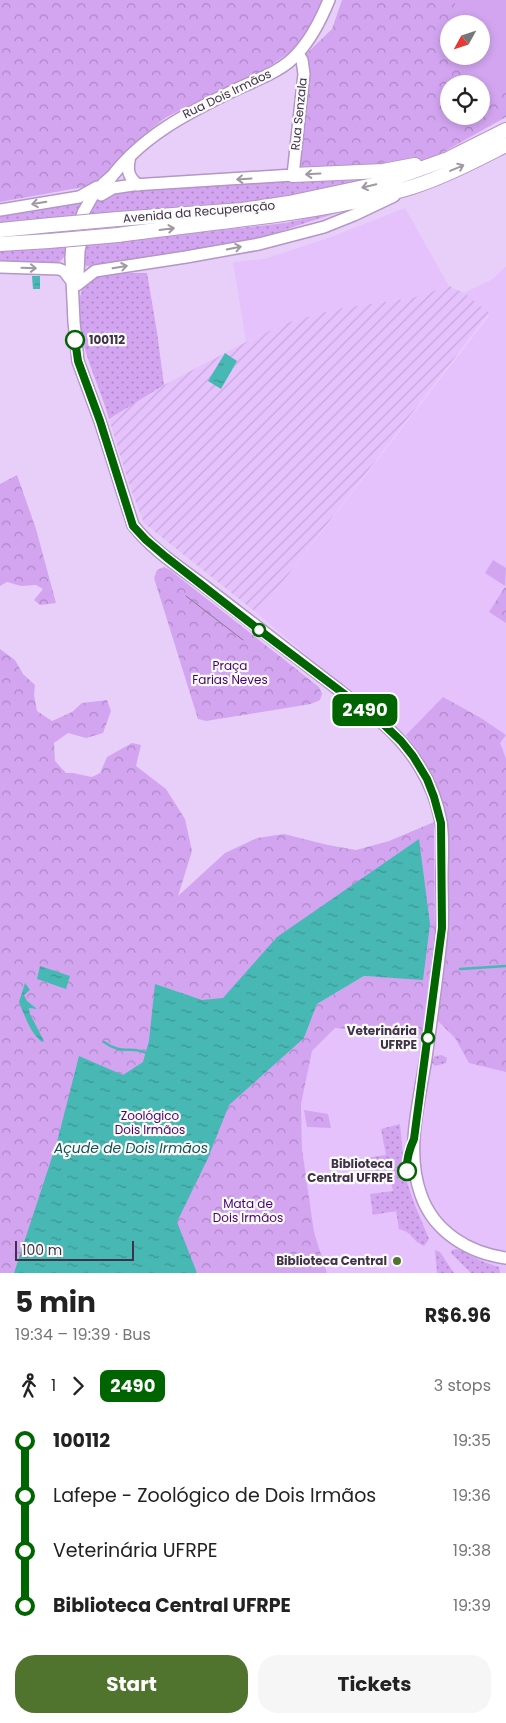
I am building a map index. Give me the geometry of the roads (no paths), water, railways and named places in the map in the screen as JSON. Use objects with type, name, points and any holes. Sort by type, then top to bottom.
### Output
[{"type":"highway","name":"Avenida da Recuperação","points":[[0,230],[51,224],[242,210],[289,203],[378,184],[448,159],[506,130]]},
{"type":"highway","name":"Avenida da Recuperação","points":[[0,244],[118,235],[251,220],[305,211],[412,187],[471,163],[506,145]]},
{"type":"highway","points":[[293,175],[383,170],[448,159]]},
{"type":"main road","name":"Rua Dois Irmãos","points":[[329,0],[298,54],[266,76],[172,122],[157,132],[130,156],[86,208],[72,244],[75,261],[75,340],[78,361],[100,421],[133,526],[166,557],[380,721],[401,741],[427,779],[441,823],[442,928],[414,1139],[416,1180],[427,1209],[454,1239],[470,1248],[506,1258]]},
{"type":"main road","name":"Rua Senzala","points":[[293,175],[304,74],[302,60],[298,54]]},
{"type":"main road","points":[[130,156],[128,171],[138,185]]},
{"type":"main road","points":[[97,199],[113,188],[293,175]]},
{"type":"main road","name":"Rua Dois Irmãos","points":[[78,197],[107,181]]},
{"type":"main road","name":"Rua Dois Irmãos","points":[[75,261],[90,209],[107,181]]},
{"type":"main road","name":"Avenida da Recuperação","points":[[95,271],[259,244],[294,235],[324,227],[354,215],[412,187]]},
{"type":"main road","points":[[0,210],[78,197],[87,200],[86,208]]},
{"type":"main road","points":[[58,269],[65,264],[75,261],[86,270],[95,271]]},
{"type":"main road","points":[[0,267],[58,269],[64,271],[74,287],[95,271]]},
{"type":"water","points":[[32,276],[40,276],[40,289],[33,289]]},
{"type":"water","points":[[225,353],[237,361],[221,389],[208,381]]},
{"type":"water","name":"Açude de Dois Irmãos","points":[[419,839],[430,924],[423,980],[364,976],[317,1004],[304,1038],[229,1105],[208,1158],[177,1222],[197,1273],[14,1273],[57,1142],[79,1056],[123,1075],[143,1062],[149,1041],[155,984],[202,1000],[223,998],[277,937]]},
{"type":"water","points":[[40,966],[70,976],[66,989],[37,979]]},
{"type":"water","points":[[25,983],[30,990],[24,995],[27,1001],[37,1009],[29,1008],[30,1014],[44,1041],[42,1042],[31,1029],[19,1002]]},
{"type":"waterway","points":[[460,969],[506,966]]},
{"type":"waterway","points":[[104,1042],[116,1048],[146,1053]]},
{"type":"tram line","points":[[186,596],[243,640]]},
{"type":"place","name":"100112","points":[[75,340]]},
{"type":"place","name":"Veterinária UFRPE","points":[[428,1038]]},
{"type":"place","name":"Biblioteca Central UFRPE","points":[[407,1171]]},
{"type":"place","name":"Biblioteca Central","points":[[397,1261]]},
{"type":"park label","name":"Praça Farias Neves","points":[[230,673]]},
{"type":"park label","name":"Zoológico Dois Irmãos","points":[[150,1123]]},
{"type":"park label","name":"Mata de Dois Irmãos","points":[[248,1211]]}]
